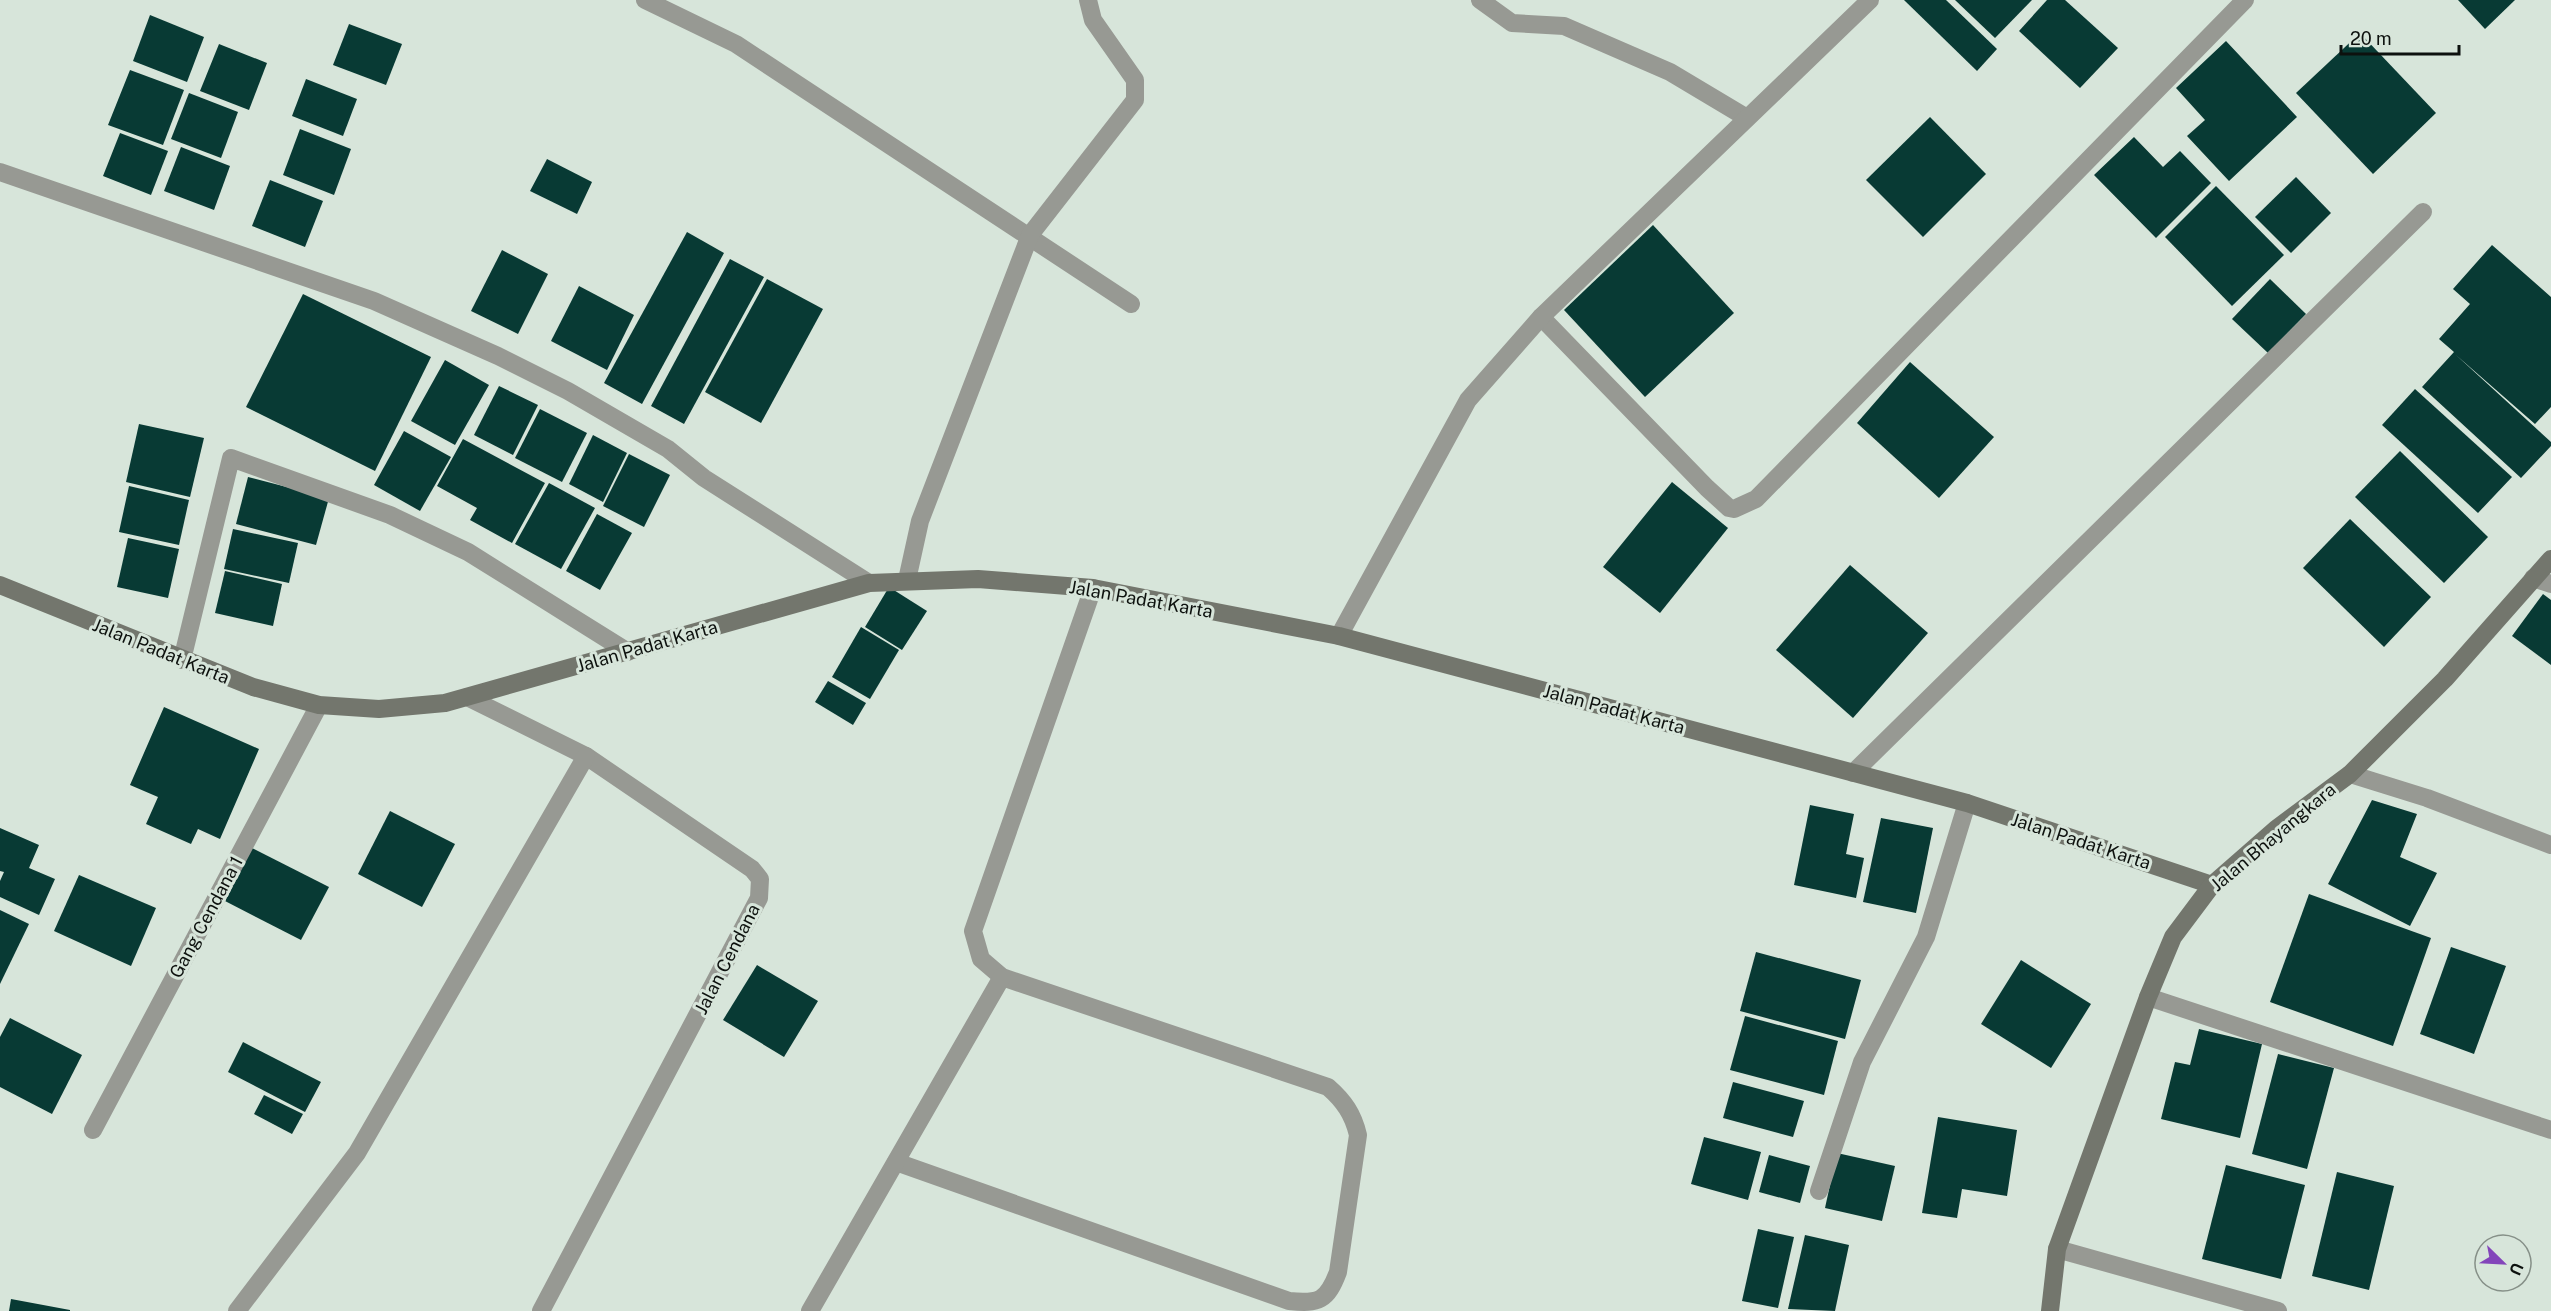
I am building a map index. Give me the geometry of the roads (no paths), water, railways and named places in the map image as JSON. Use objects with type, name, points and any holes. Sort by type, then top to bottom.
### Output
[{"type":"street","points":[[645,0],[736,44],[1030,235],[1131,304]]},
{"type":"street","points":[[907,580],[920,521],[1030,235],[1135,100],[1135,80],[1093,20],[1088,0]]},
{"type":"street","points":[[1480,0],[1512,23],[1564,26],[1670,72],[1747,118]]},
{"type":"street","points":[[1339,636],[1468,400],[1541,317],[1870,0]]},
{"type":"street","points":[[1541,317],[1707,489],[1729,508],[1742,507],[1756,499],[2245,0]]},
{"type":"street","points":[[0,172],[374,301],[498,356],[568,391],[668,449],[704,478],[869,583]]},
{"type":"street","points":[[1853,773],[2423,212]]},
{"type":"street","points":[[182,660],[231,458],[390,515],[468,552],[628,652]]},
{"type":"street","name":"Jalan Bhayangkara","points":[[2050,1311],[2057,1249],[2148,997],[2173,937],[2212,885],[2276,829],[2350,774],[2445,680],[2551,559]]},
{"type":"street","points":[[2533,578],[2551,584]]},
{"type":"street","name":"Jalan Padat Karta","points":[[0,585],[253,687],[319,705],[379,709],[445,704],[869,583],[978,579],[1093,588],[1339,636],[1967,803],[2212,885]]},
{"type":"street","points":[[896,1162],[1289,1301],[1311,1303],[1331,1291],[1338,1272],[1358,1135],[1354,1118],[1342,1100],[1328,1086],[1002,977],[981,959],[973,931],[1093,588]]},
{"type":"street","name":"Jalan Cendana","points":[[467,697],[586,756],[752,869],[760,879],[759,898],[541,1311]]},
{"type":"street","name":"Gang Cendana 1","points":[[93,1130],[319,705]]},
{"type":"street","points":[[237,1311],[357,1153],[586,756]]},
{"type":"street","points":[[2350,774],[2427,798],[2551,845]]},
{"type":"street","points":[[1819,1191],[1862,1062],[1926,937],[1967,803]]},
{"type":"street","points":[[810,1311],[1002,977]]},
{"type":"street","points":[[2148,997],[2551,1130]]},
{"type":"street","points":[[2057,1249],[2278,1311]]}]
